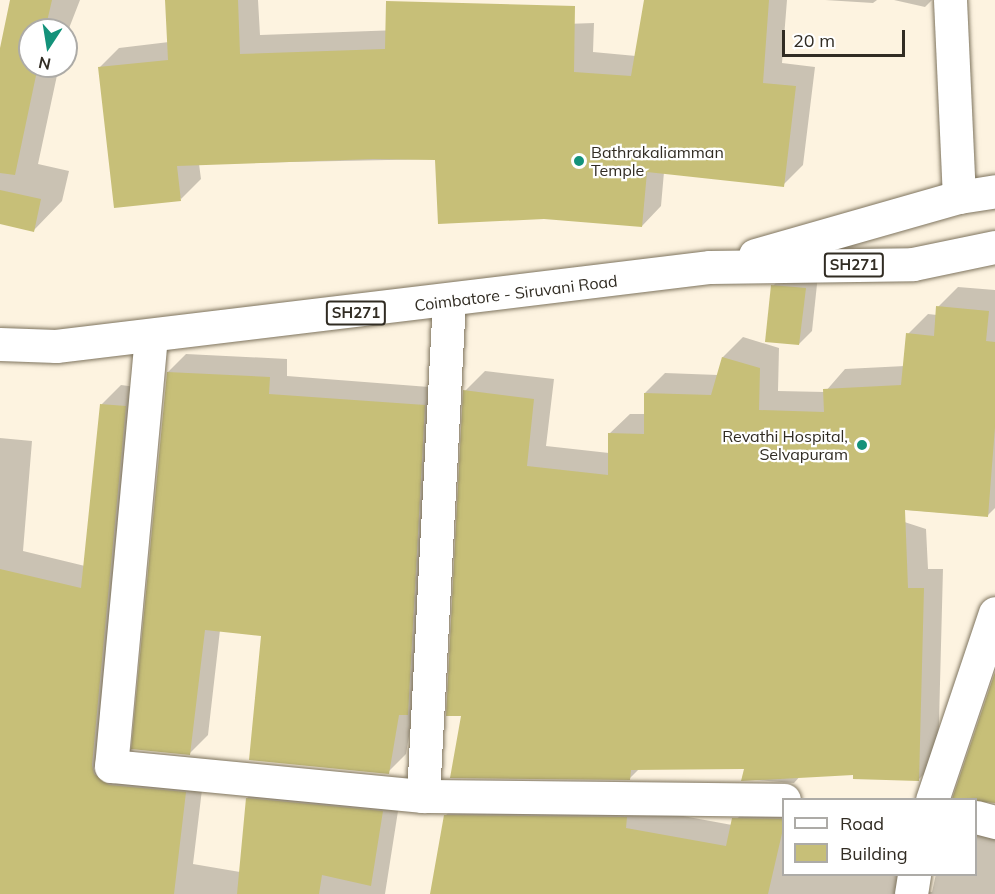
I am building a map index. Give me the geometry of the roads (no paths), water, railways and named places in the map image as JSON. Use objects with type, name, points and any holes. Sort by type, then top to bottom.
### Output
[{"type":"street","points":[[950,0],[959,197]]},
{"type":"street","points":[[710,267],[959,197],[995,191]]},
{"type":"street","name":"Coimbatore - Siruvani Road","points":[[0,344],[56,346],[151,336],[448,302],[710,267],[913,264],[995,247]]},
{"type":"street","points":[[423,796],[448,302]]},
{"type":"street","points":[[151,336],[111,766],[423,796],[782,800]]},
{"type":"street","points":[[933,798],[995,613]]},
{"type":"street","points":[[977,818],[995,822]]},
{"type":"street","points":[[911,894],[914,876]]},
{"type":"place","name":"Bathrakaliamman Temple","points":[[579,161]]},
{"type":"place","name":"Revathi Hospital, Selvapuram","points":[[862,445]]}]
